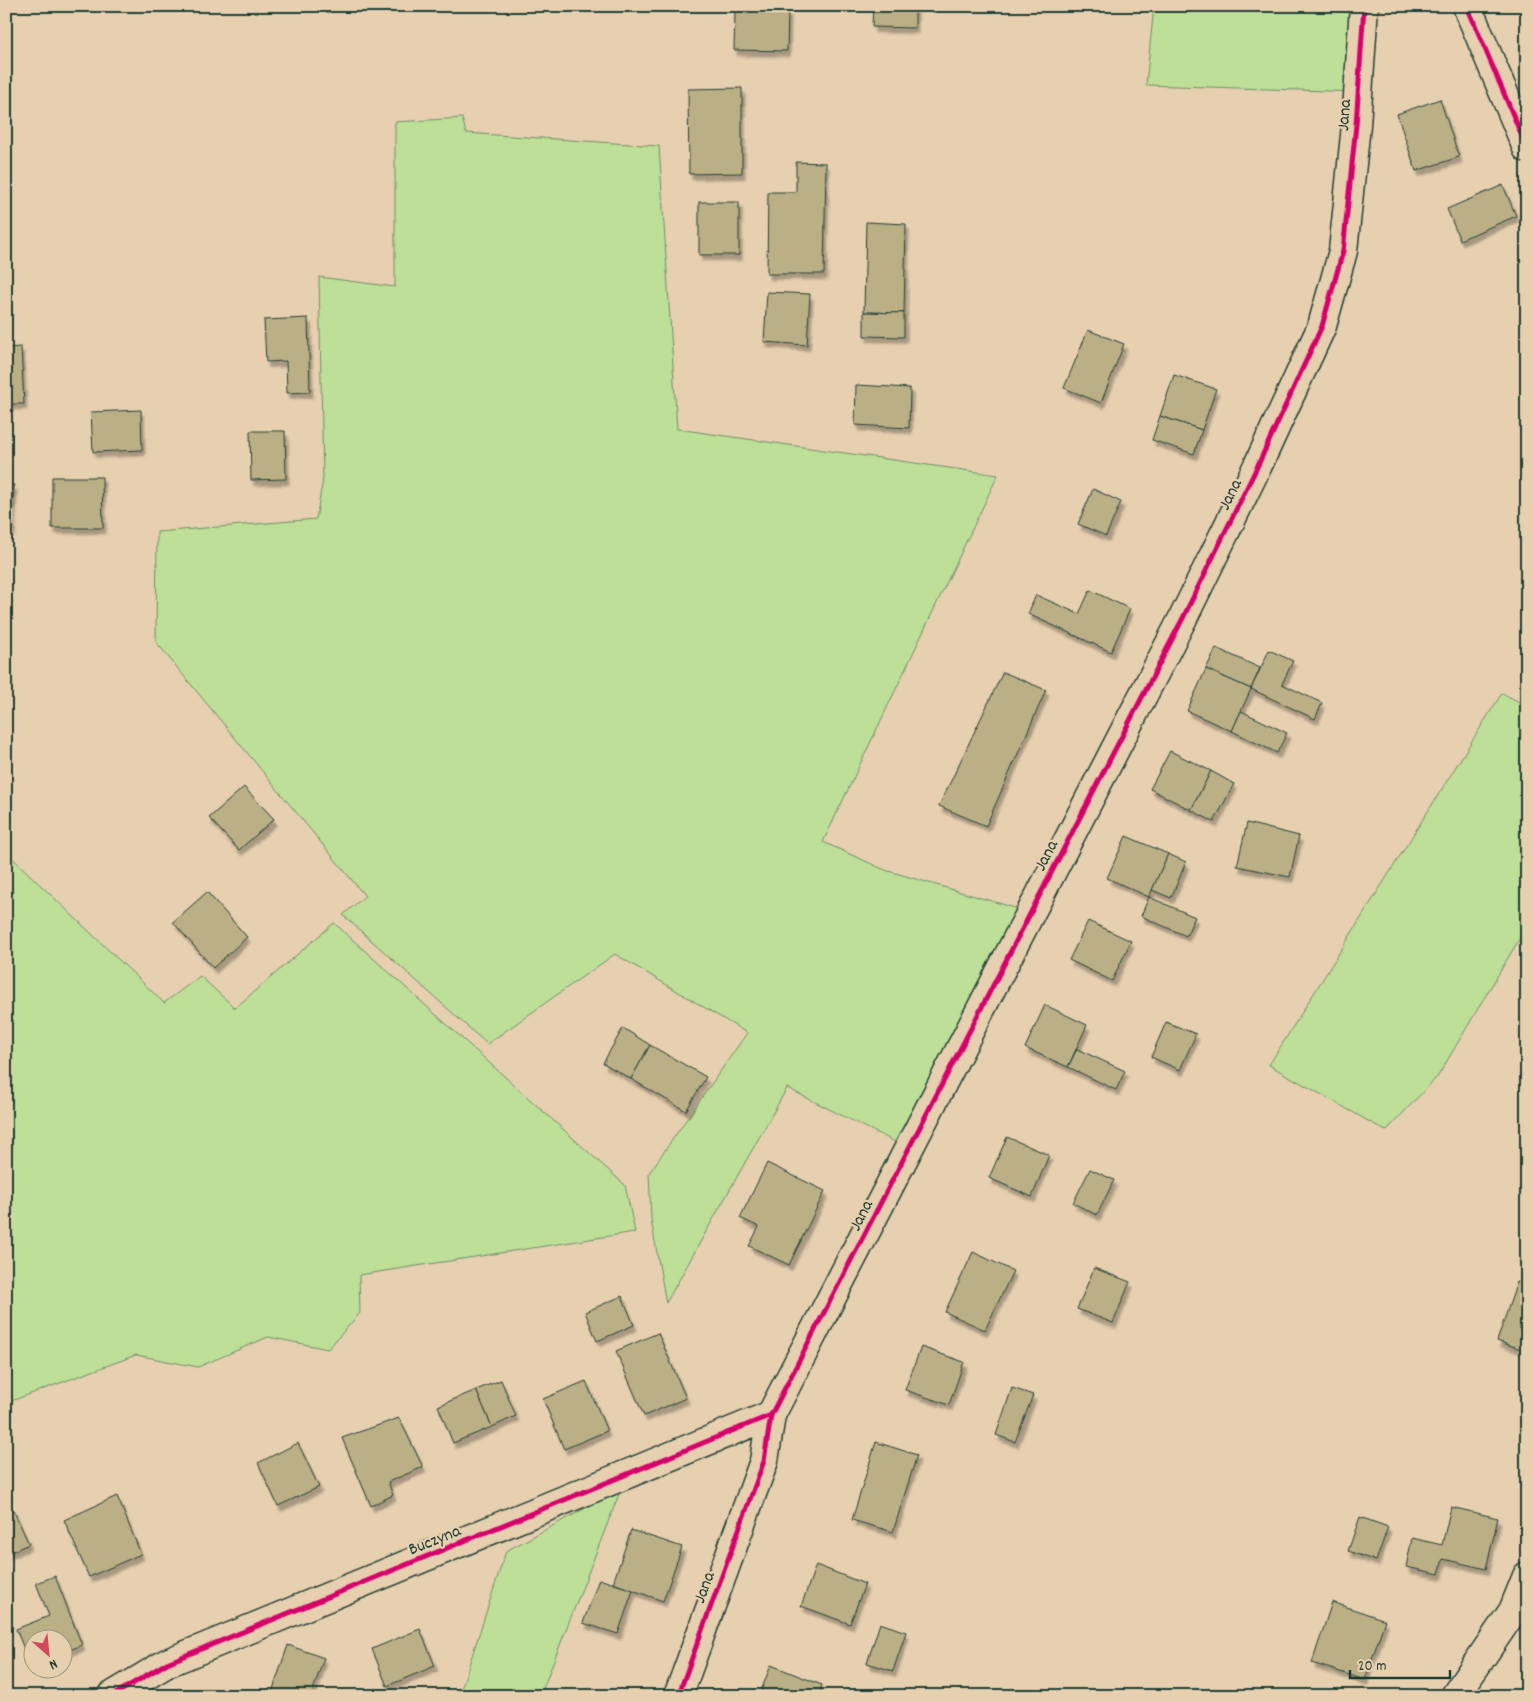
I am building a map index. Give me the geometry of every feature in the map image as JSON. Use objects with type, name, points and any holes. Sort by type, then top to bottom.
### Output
[{"type":"street","name":"Jana","points":[[678,1696],[764,1460],[771,1415],[1183,618],[1258,465],[1322,326],[1343,251],[1356,125],[1364,6]]},
{"type":"street","points":[[1467,6],[1527,148]]},
{"type":"street","name":"Buczyna","points":[[112,1696],[167,1663],[771,1415]]},
{"type":"street","points":[[1455,1696],[1513,1611],[1527,1576]]},
{"type":"green space","points":[[1154,6],[1359,6],[1359,92],[1146,85]]},
{"type":"green space","points":[[462,118],[466,133],[659,146],[677,429],[998,475],[823,842],[885,870],[1019,909],[895,1142],[787,1088],[666,1303],[651,1220],[649,1173],[747,1033],[615,954],[487,1044],[343,915],[365,896],[156,642],[157,532],[316,519],[323,479],[319,277],[395,287],[395,122]]},
{"type":"green space","points":[[1502,693],[1527,706],[1527,926],[1438,1076],[1386,1131],[1269,1065]]},
{"type":"green space","points":[[6,852],[164,1003],[200,976],[235,1008],[334,923],[625,1185],[635,1232],[359,1275],[360,1313],[328,1349],[268,1337],[198,1367],[136,1355],[6,1403]]},
{"type":"green space","points":[[621,1489],[540,1696],[459,1696],[506,1551]]},
{"type":"building","points":[[873,6],[915,6],[915,28],[872,27]]},
{"type":"building","points":[[735,10],[788,11],[787,51],[734,50]]},
{"type":"building","points":[[742,88],[742,173],[689,174],[688,89]]},
{"type":"building","points":[[1440,99],[1459,157],[1416,171],[1397,114]]},
{"type":"building","points":[[796,162],[826,163],[824,274],[767,274],[768,192],[796,192]]},
{"type":"building","points":[[1503,185],[1516,216],[1460,240],[1447,209]]},
{"type":"building","points":[[699,202],[739,202],[739,255],[699,255]]},
{"type":"building","points":[[866,222],[906,224],[904,313],[864,312]]},
{"type":"building","points":[[767,292],[810,294],[807,345],[764,342]]},
{"type":"building","points":[[864,312],[904,313],[904,337],[864,336]]},
{"type":"building","points":[[308,318],[310,392],[287,393],[286,361],[266,362],[264,320]]},
{"type":"building","points":[[1088,330],[1124,344],[1101,403],[1064,388]]},
{"type":"building","points":[[21,347],[24,404],[6,404],[6,348]]},
{"type":"building","points":[[1174,375],[1216,389],[1202,430],[1160,416]]},
{"type":"building","points":[[856,385],[910,388],[909,428],[855,425]]},
{"type":"building","points":[[141,410],[142,450],[93,452],[91,412]]},
{"type":"building","points":[[1160,416],[1202,430],[1194,454],[1152,440]]},
{"type":"building","points":[[250,431],[285,431],[286,479],[251,480]]},
{"type":"building","points":[[52,477],[102,477],[103,528],[52,528]]},
{"type":"building","points":[[6,485],[14,485],[12,530],[6,530]]},
{"type":"building","points":[[1093,489],[1121,502],[1106,536],[1078,524]]},
{"type":"building","points":[[1090,590],[1130,609],[1111,652],[1028,614],[1036,595],[1079,614]]},
{"type":"building","points":[[1216,648],[1260,668],[1251,689],[1206,669]]},
{"type":"building","points":[[1269,650],[1293,661],[1282,684],[1322,703],[1315,719],[1251,689]]},
{"type":"building","points":[[1206,669],[1251,689],[1232,731],[1187,711]]},
{"type":"building","points":[[1003,672],[1046,690],[986,826],[939,806]]},
{"type":"building","points":[[1241,711],[1287,733],[1277,753],[1232,731]]},
{"type":"building","points":[[1170,751],[1211,771],[1191,810],[1150,789]]},
{"type":"building","points":[[1211,771],[1234,784],[1214,822],[1191,810]]},
{"type":"building","points":[[244,787],[274,819],[239,850],[209,818]]},
{"type":"building","points":[[1247,823],[1299,836],[1290,877],[1237,866]]},
{"type":"building","points":[[1126,836],[1168,854],[1149,897],[1107,878]]},
{"type":"building","points":[[1168,854],[1186,862],[1171,898],[1152,890]]},
{"type":"building","points":[[207,892],[247,937],[213,968],[173,922]]},
{"type":"building","points":[[1149,897],[1195,917],[1186,936],[1141,916]]},
{"type":"building","points":[[1088,921],[1131,941],[1112,981],[1069,960]]},
{"type":"building","points":[[1045,1005],[1087,1025],[1068,1067],[1025,1048]]},
{"type":"building","points":[[1166,1022],[1196,1034],[1180,1070],[1151,1057]]},
{"type":"building","points":[[623,1028],[650,1045],[631,1079],[603,1063]]},
{"type":"building","points":[[650,1045],[706,1077],[686,1111],[631,1079]]},
{"type":"building","points":[[1077,1049],[1125,1071],[1116,1090],[1068,1067]]},
{"type":"building","points":[[1007,1137],[1049,1155],[1032,1197],[989,1178]]},
{"type":"building","points":[[767,1163],[825,1191],[789,1265],[749,1246],[759,1227],[740,1218]]},
{"type":"building","points":[[1090,1169],[1114,1180],[1097,1215],[1073,1203]]},
{"type":"building","points":[[973,1252],[1013,1271],[985,1330],[945,1312]]},
{"type":"building","points":[[1094,1268],[1130,1282],[1113,1323],[1077,1309]]},
{"type":"building","points":[[1517,1282],[1527,1285],[1527,1351],[1497,1341]]},
{"type":"building","points":[[622,1296],[634,1325],[597,1341],[585,1312]]},
{"type":"building","points":[[658,1333],[686,1398],[644,1416],[616,1351]]},
{"type":"building","points":[[921,1347],[964,1362],[949,1405],[905,1390]]},
{"type":"building","points":[[501,1380],[516,1416],[492,1427],[476,1390]]},
{"type":"building","points":[[586,1381],[607,1431],[564,1449],[543,1399]]},
{"type":"building","points":[[1012,1388],[1033,1395],[1015,1442],[996,1435]]},
{"type":"building","points":[[476,1390],[492,1427],[453,1443],[438,1406]]},
{"type":"building","points":[[399,1418],[423,1467],[388,1482],[393,1495],[371,1506],[342,1438]]},
{"type":"building","points":[[876,1442],[917,1455],[893,1532],[852,1520]]},
{"type":"building","points":[[298,1443],[319,1487],[278,1506],[258,1463]]},
{"type":"building","points":[[117,1496],[141,1554],[89,1577],[64,1520]]},
{"type":"building","points":[[1451,1507],[1498,1518],[1486,1569],[1443,1559],[1439,1574],[1406,1567],[1412,1538],[1442,1545]]},
{"type":"building","points":[[13,1509],[29,1544],[6,1554],[6,1512]]},
{"type":"building","points":[[1360,1517],[1388,1527],[1376,1561],[1348,1551]]},
{"type":"building","points":[[631,1530],[682,1547],[663,1601],[613,1583]]},
{"type":"building","points":[[816,1565],[865,1584],[850,1624],[801,1606]]},
{"type":"building","points":[[55,1576],[82,1645],[72,1649],[72,1630],[22,1630],[22,1644],[16,1629],[49,1616],[36,1583]]},
{"type":"building","points":[[599,1579],[633,1590],[618,1634],[583,1623]]},
{"type":"building","points":[[1332,1602],[1385,1620],[1365,1680],[1312,1663]]},
{"type":"building","points":[[880,1623],[906,1632],[893,1671],[867,1663]]},
{"type":"building","points":[[420,1629],[435,1666],[387,1686],[372,1649]]},
{"type":"building","points":[[288,1645],[324,1658],[311,1696],[271,1695]]},
{"type":"building","points":[[771,1665],[822,1685],[818,1696],[759,1696]]},
{"type":"cycle path","points":[[678,1696],[764,1461],[771,1415],[1183,618],[1258,465],[1322,326],[1343,251],[1356,125],[1364,6]]},
{"type":"cycle path","points":[[1467,6],[1527,148]]},
{"type":"cycle path","points":[[112,1696],[167,1663],[771,1415]]}]
